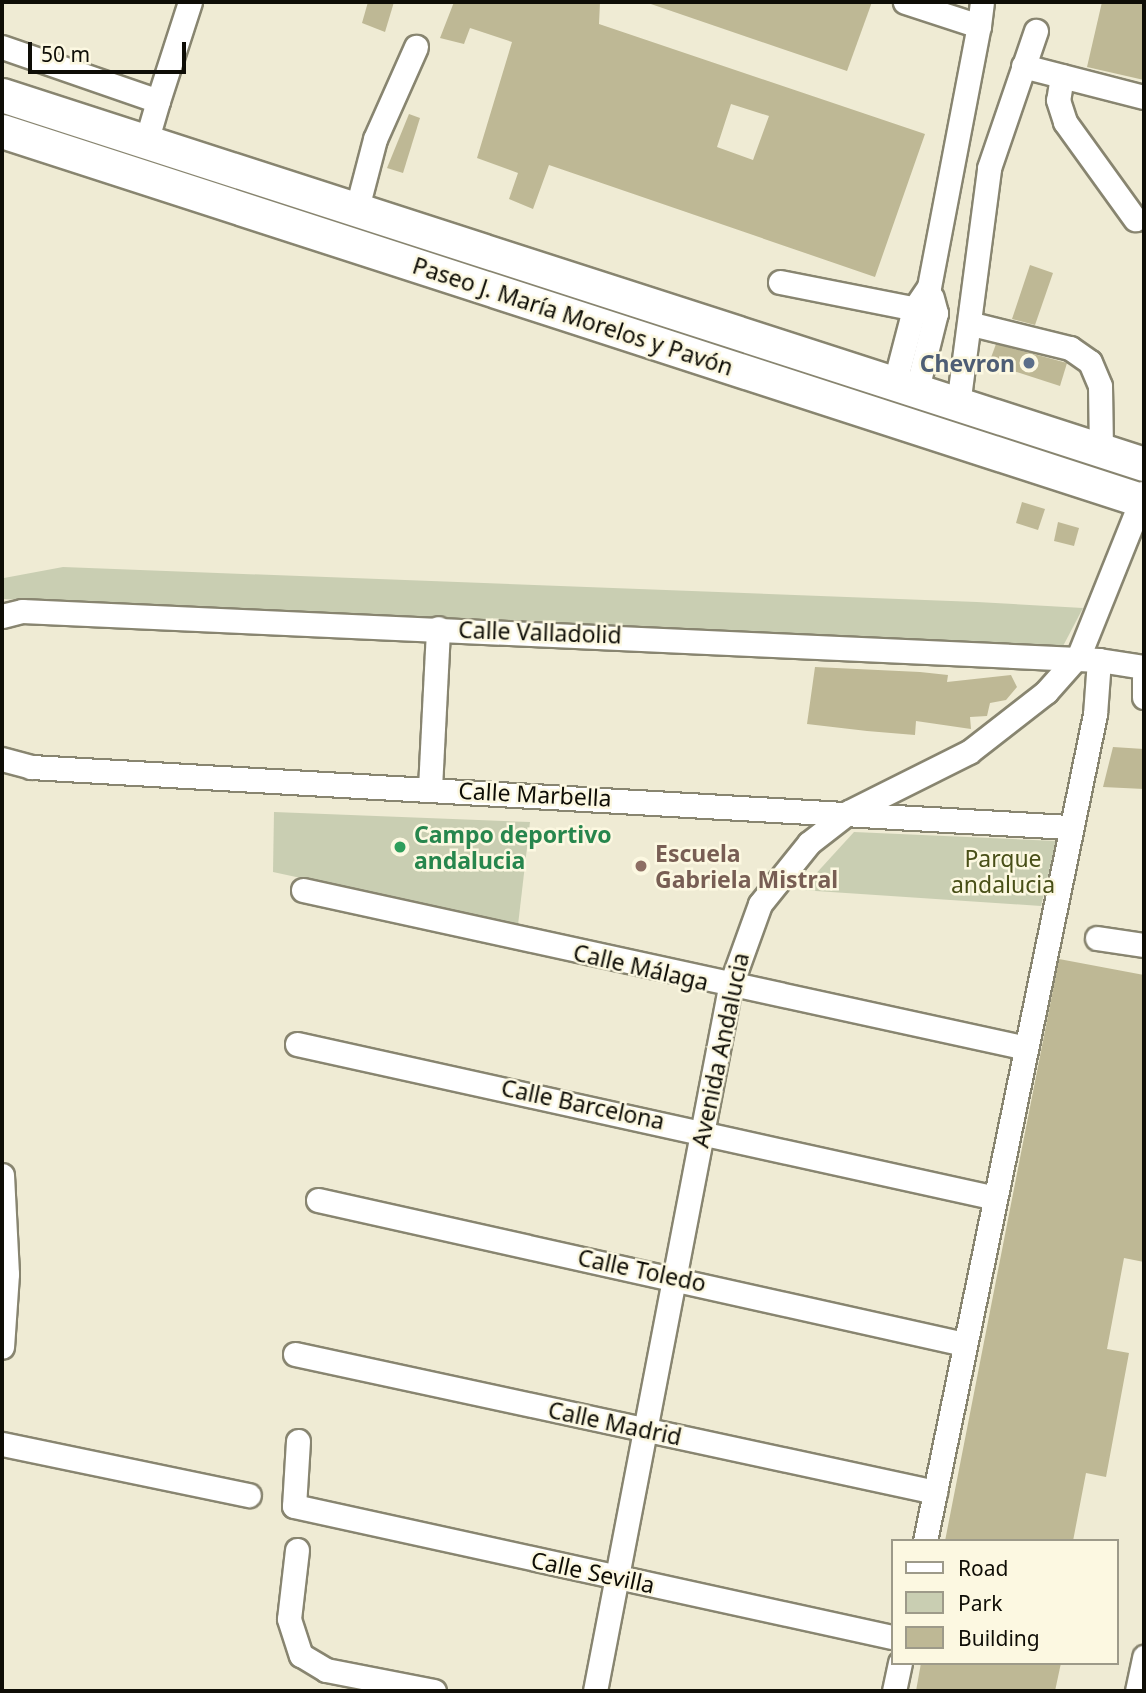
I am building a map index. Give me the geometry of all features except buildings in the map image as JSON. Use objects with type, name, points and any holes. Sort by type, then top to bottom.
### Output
[{"type":"highway","name":"Paseo J. María Morelos y Pavón","points":[[2,95],[357,208],[905,389],[1144,464]]},
{"type":"highway","name":"Paseo J. María Morelos y Pavón","points":[[2,131],[1143,498]]},
{"type":"street","points":[[146,142],[190,2]]},
{"type":"street","points":[[905,2],[979,26]]},
{"type":"street","points":[[905,389],[925,311],[982,2]]},
{"type":"street","points":[[958,405],[972,324],[989,168],[1036,31]]},
{"type":"street","points":[[2,47],[158,101]]},
{"type":"street","points":[[357,208],[375,139],[416,47]]},
{"type":"street","points":[[1023,66],[1144,97]]},
{"type":"street","points":[[1062,76],[1058,100],[1065,122],[1135,219]]},
{"type":"street","points":[[780,282],[925,311]]},
{"type":"street","points":[[972,324],[1070,348],[1090,362],[1100,386],[1101,450]]},
{"type":"street","name":"Avenida Andalucia","points":[[595,1691],[641,1429],[730,986],[760,904],[809,843],[849,812],[969,752],[1089,657],[1143,498]]},
{"type":"street","name":"Calle Valladolid","points":[[2,616],[22,611],[1089,657],[1144,667]]},
{"type":"street","points":[[430,788],[438,628]]},
{"type":"street","points":[[925,1539],[990,1197],[1095,714],[1089,657]]},
{"type":"street","points":[[1144,678],[1144,697]]},
{"type":"street","name":"Calle Marbella","points":[[2,759],[31,767],[849,812],[1070,827]]},
{"type":"street","name":"Calle Málaga","points":[[303,890],[730,986],[1022,1047]]},
{"type":"street","points":[[1097,939],[1144,945]]},
{"type":"street","name":"Calle Barcelona","points":[[297,1044],[702,1130],[990,1197]]},
{"type":"street","points":[[2,1175],[8,1274],[2,1347]]},
{"type":"street","name":"Calle Toledo","points":[[318,1200],[673,1276],[964,1344]]},
{"type":"street","name":"Calle Madrid","points":[[295,1354],[934,1492]]},
{"type":"street","name":"Calle Sevilla","points":[[298,1441],[293,1506],[890,1637]]},
{"type":"street","points":[[2,1444],[249,1495]]},
{"type":"street","points":[[296,1550],[289,1619],[301,1655],[326,1670],[434,1691]]},
{"type":"street","points":[[1138,1691],[1144,1657]]},
{"type":"street","points":[[894,1691],[900,1665]]},
{"type":"green space","points":[[63,567],[1083,608],[1062,648],[4,599],[4,578]]},
{"type":"green space","name":"Campo deportivo andalucia","points":[[274,812],[530,822],[518,925],[273,872]]},
{"type":"green space","name":"Parque andalucia","points":[[854,832],[1056,841],[1041,906],[801,890]]},
{"type":"place","name":"Chevron","points":[[1029,363]]},
{"type":"place","name":"Campo deportivo andalucia","points":[[400,847]]},
{"type":"place","name":"Escuela Gabriela Mistral","points":[[641,866]]}]
